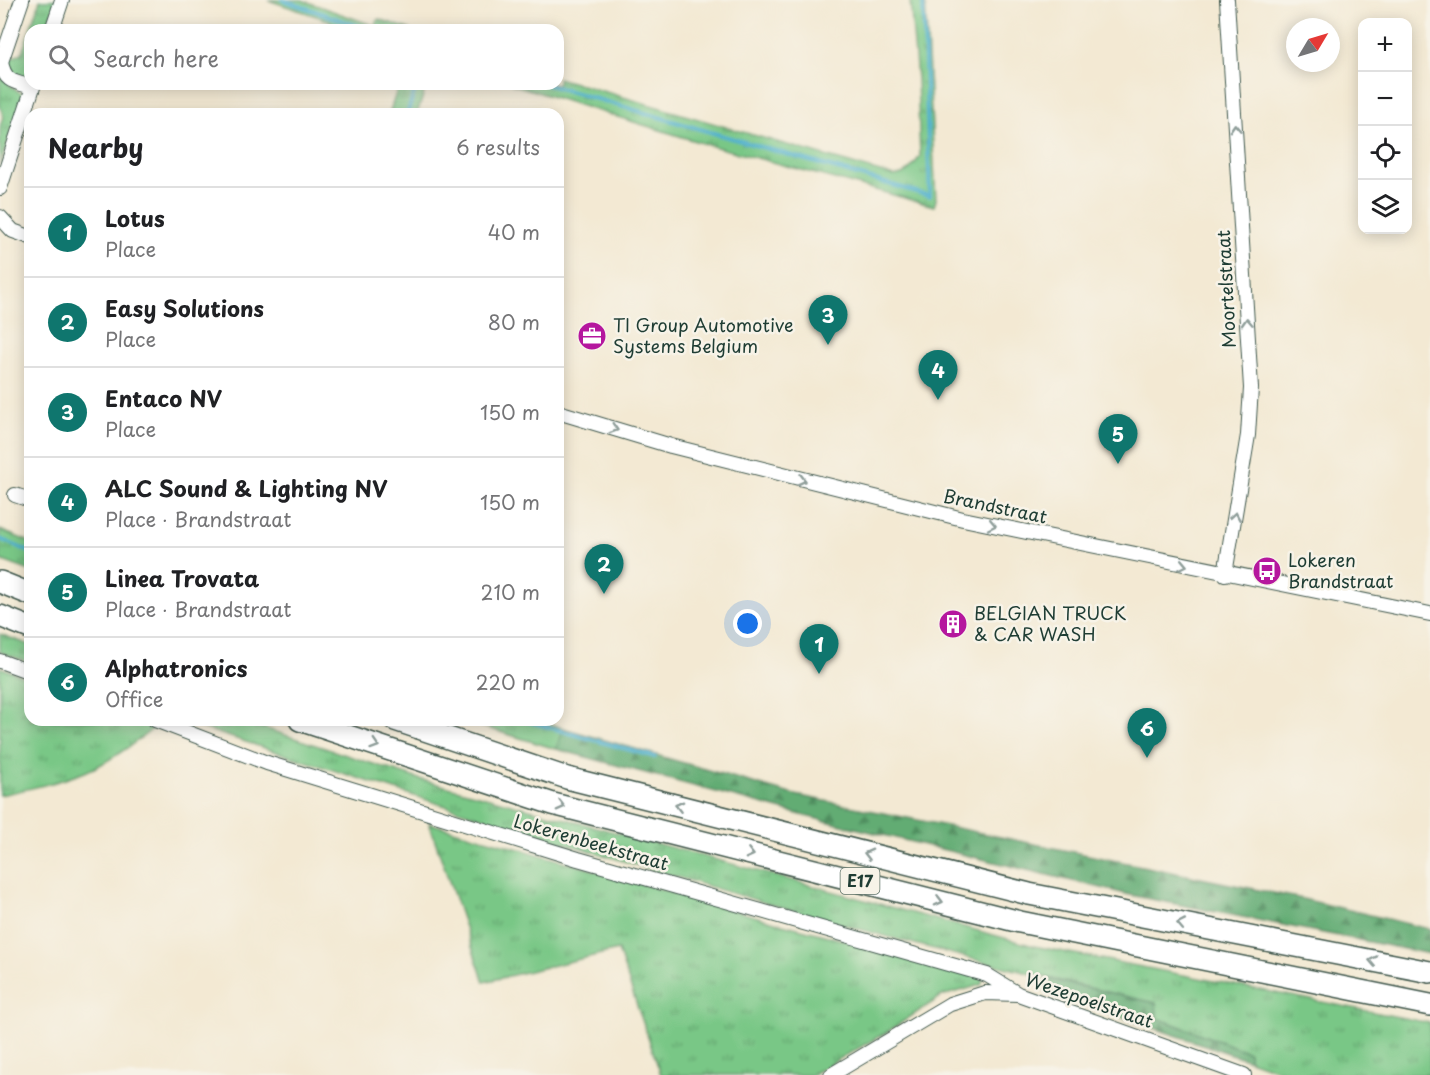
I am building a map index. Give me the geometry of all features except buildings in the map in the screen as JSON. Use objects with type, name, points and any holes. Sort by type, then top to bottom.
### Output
[{"type":"highway","points":[[0,582],[24,592]]},
{"type":"highway","points":[[0,615],[24,625]]},
{"type":"highway","name":"E17","points":[[318,726],[553,804],[1020,922],[1430,1005]]},
{"type":"highway","name":"E17","points":[[413,726],[567,778],[1029,894],[1430,972]]},
{"type":"street","points":[[22,0],[1,62],[3,73],[12,81],[24,83]]},
{"type":"street","points":[[54,24],[62,0]]},
{"type":"street","name":"Moortelstraat","points":[[1225,574],[1248,435],[1251,388],[1227,0]]},
{"type":"street","points":[[26,108],[31,90]]},
{"type":"street","points":[[0,188],[24,113]]},
{"type":"street","points":[[0,217],[13,231],[24,235]]},
{"type":"street","name":"Brandstraat","points":[[564,414],[682,448],[963,519],[1430,614]]},
{"type":"street","points":[[15,495],[24,498]]},
{"type":"street","points":[[0,661],[24,670]]},
{"type":"street","name":"Lokerenbeekstraat","points":[[171,726],[267,763],[578,859],[987,975],[1018,994]]},
{"type":"street","name":"Wezepoelstraat","points":[[831,1075],[950,1004],[985,993],[1018,994],[1244,1075]]},
{"type":"green space","points":[[40,0],[56,0],[48,24],[32,24]]},
{"type":"green space","points":[[268,0],[302,0],[369,24],[330,24],[331,21]]},
{"type":"green space","points":[[910,0],[925,0],[936,200],[934,206],[705,144],[530,90],[564,90],[564,80],[894,176],[903,174],[920,156],[917,79]]},
{"type":"green space","points":[[379,19],[394,24],[376,24]]},
{"type":"green space","points":[[24,47],[24,80],[11,73],[6,61],[22,53]]},
{"type":"green space","points":[[0,75],[24,95],[0,164],[0,128],[3,116],[0,106]]},
{"type":"green space","points":[[397,90],[425,90],[419,108],[391,108]]},
{"type":"green space","points":[[0,530],[24,540],[24,569],[0,560]]},
{"type":"green space","points":[[0,634],[24,643],[24,661],[0,652]]},
{"type":"green space","points":[[0,667],[24,677],[24,726],[155,727],[113,758],[85,772],[53,783],[0,795]]},
{"type":"green space","points":[[197,726],[258,726],[419,779],[1034,946],[1430,1023],[1430,1075],[1292,1075],[1249,1060],[1249,1052],[1157,1018],[1156,1003],[1032,974],[786,909],[420,798]]},
{"type":"green space","points":[[481,726],[556,726],[563,728],[556,749]]},
{"type":"green space","points":[[563,728],[791,794],[1303,899],[1430,929],[1430,954],[1130,895],[805,816],[556,749]]},
{"type":"green space","points":[[429,823],[775,922],[979,976],[983,979],[981,985],[942,996],[887,1032],[811,1075],[661,1075],[618,950],[484,982]]},
{"type":"green space","points":[[1047,979],[1156,1003],[1157,1018],[1249,1052],[1249,1060],[1046,992],[1043,986]]},
{"type":"waterway","points":[[283,0],[353,24]]},
{"type":"waterway","points":[[564,90],[930,196],[923,0]]},
{"type":"waterway","points":[[409,108],[415,90]]},
{"type":"waterway","points":[[0,539],[24,549]]},
{"type":"waterway","points":[[544,726],[655,757]]},
{"type":"place","name":"TI Group Automotive Systems Belgium","points":[[592,336]]},
{"type":"place","name":"Entaco NV","points":[[828,345]]},
{"type":"place","name":"ALC Sound & Lighting NV","points":[[938,400]]},
{"type":"place","name":"Linea Trovata","points":[[1118,464]]},
{"type":"place","name":"Lokeren Brandstraat","points":[[1267,571]]},
{"type":"place","name":"Easy Solutions","points":[[604,594]]},
{"type":"place","name":"BELGIAN TRUCK & CAR WASH","points":[[953,624]]},
{"type":"place","name":"Lotus","points":[[819,674]]},
{"type":"place","name":"Alphatronics","points":[[1147,758]]}]
